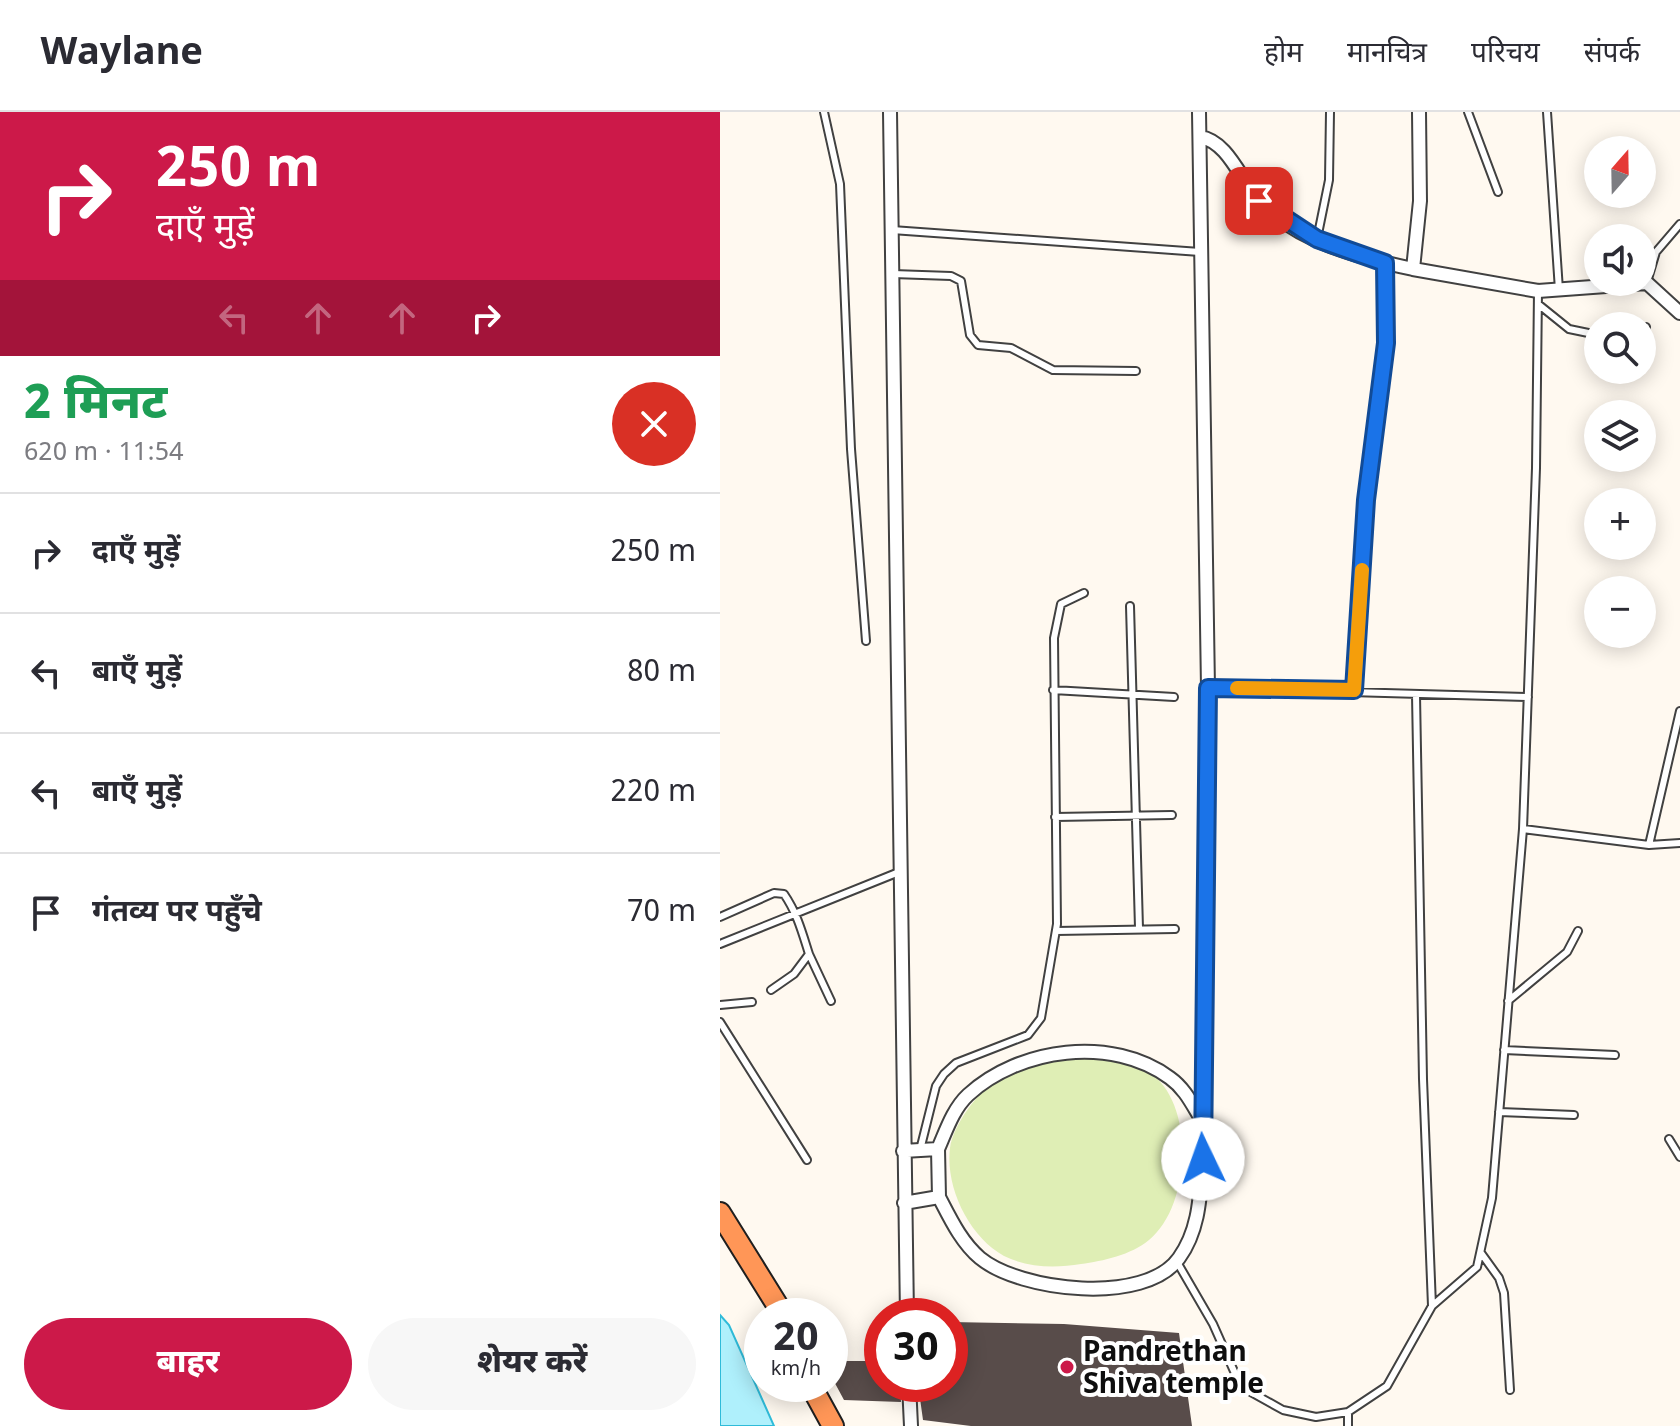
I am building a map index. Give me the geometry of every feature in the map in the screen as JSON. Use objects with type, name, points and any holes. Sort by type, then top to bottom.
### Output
[{"type":"highway","points":[[720,1213],[773,1298]]},
{"type":"highway","points":[[720,1237],[758,1298]]},
{"type":"highway","points":[[820,1402],[833,1426]]},
{"type":"highway","points":[[833,1402],[847,1426]]},
{"type":"street","points":[[890,112],[900,607],[899,872],[907,1298]]},
{"type":"street","points":[[1199,112],[1208,688],[1201,1118],[1203,1159],[1196,1224],[1177,1262],[1154,1276],[1109,1288],[1050,1286],[1018,1278],[980,1258],[959,1234],[939,1197],[938,1149],[967,1096],[998,1072],[1033,1059],[1081,1052],[1126,1057],[1158,1070],[1185,1092],[1201,1118]]},
{"type":"street","points":[[1413,269],[1420,201],[1419,112]]},
{"type":"street","points":[[1200,137],[1218,143],[1259,201],[1317,239],[1385,263],[1538,298],[1559,290],[1584,288]]},
{"type":"street","points":[[1656,291],[1680,313]]},
{"type":"street","points":[[903,1151],[938,1149]]},
{"type":"street","points":[[904,1203],[939,1197]]},
{"type":"street","points":[[910,1402],[911,1426]]},
{"type":"lane","points":[[824,112],[840,184],[851,449],[866,641]]},
{"type":"lane","points":[[1317,239],[1329,180],[1330,112]]},
{"type":"lane","points":[[1468,112],[1498,192]]},
{"type":"lane","points":[[1547,112],[1559,290]]},
{"type":"lane","points":[[1656,252],[1680,224]]},
{"type":"lane","points":[[892,230],[1201,252]]},
{"type":"lane","points":[[1354,690],[1366,500],[1386,343],[1385,263]]},
{"type":"lane","points":[[893,274],[951,276],[961,281],[970,335],[978,345],[1011,348],[1053,370],[1136,371]]},
{"type":"lane","points":[[1538,298],[1569,329],[1584,332]]},
{"type":"lane","points":[[1177,1262],[1213,1324],[1237,1378],[1247,1390],[1283,1410],[1316,1417],[1348,1412],[1387,1386],[1432,1306],[1477,1267],[1492,1198],[1523,829],[1538,298]]},
{"type":"lane","points":[[920,1150],[936,1086],[944,1074],[956,1063],[1028,1035],[1041,1018],[1056,931],[1053,690],[1057,612],[1067,599],[1084,593]]},
{"type":"lane","points":[[1130,606],[1139,928]]},
{"type":"lane","points":[[1208,688],[1528,697]]},
{"type":"lane","points":[[1053,690],[1174,697]]},
{"type":"lane","points":[[1416,695],[1423,1079],[1432,1306]]},
{"type":"lane","points":[[1649,845],[1680,711]]},
{"type":"lane","points":[[1055,817],[1172,815]]},
{"type":"lane","points":[[1523,829],[1649,845],[1680,843]]},
{"type":"lane","points":[[720,944],[899,872]]},
{"type":"lane","points":[[720,917],[779,892],[797,913],[809,954],[831,1001]]},
{"type":"lane","points":[[1056,931],[1175,929]]},
{"type":"lane","points":[[1508,1001],[1554,966],[1567,952],[1578,931]]},
{"type":"lane","points":[[771,990],[794,974],[809,954]]},
{"type":"lane","points":[[720,1005],[752,1002]]},
{"type":"lane","points":[[720,1022],[807,1160]]},
{"type":"lane","points":[[1504,1050],[1569,1050],[1615,1055]]},
{"type":"lane","points":[[1499,1112],[1574,1115]]},
{"type":"lane","points":[[1669,1139],[1680,1157]]},
{"type":"lane","points":[[1481,1253],[1499,1278],[1504,1293],[1510,1390]]},
{"type":"lane","points":[[1348,1412],[1348,1426]]},
{"type":"green space","points":[[1066,1056],[1098,1057],[1130,1063],[1149,1072],[1164,1087],[1175,1107],[1181,1130],[1180,1180],[1163,1224],[1149,1240],[1134,1250],[1090,1263],[1032,1265],[1013,1260],[991,1248],[970,1224],[951,1179],[950,1148],[961,1119],[997,1079],[1031,1065]]},
{"type":"water","points":[[720,1315],[729,1325],[744,1359],[744,1402],[763,1402],[774,1426],[720,1426]]},
{"type":"building","name":"Pandrethan Shiva temple","points":[[968,1322],[1064,1324],[1179,1333],[1192,1426],[971,1426],[923,1420],[920,1402],[968,1402]]},
{"type":"building","points":[[848,1361],[864,1361],[864,1401],[848,1400]]},
{"type":"slow traffic","points":[[1237,688],[1354,690],[1362,570]]},
{"type":"place","name":"Pandrethan Shiva temple","points":[[1067,1367]]},
{"type":"route","points":[[1203,1159],[1201,1118],[1208,688],[1354,690],[1366,500],[1386,343],[1385,263],[1317,239],[1277,216],[1259,201]]}]
